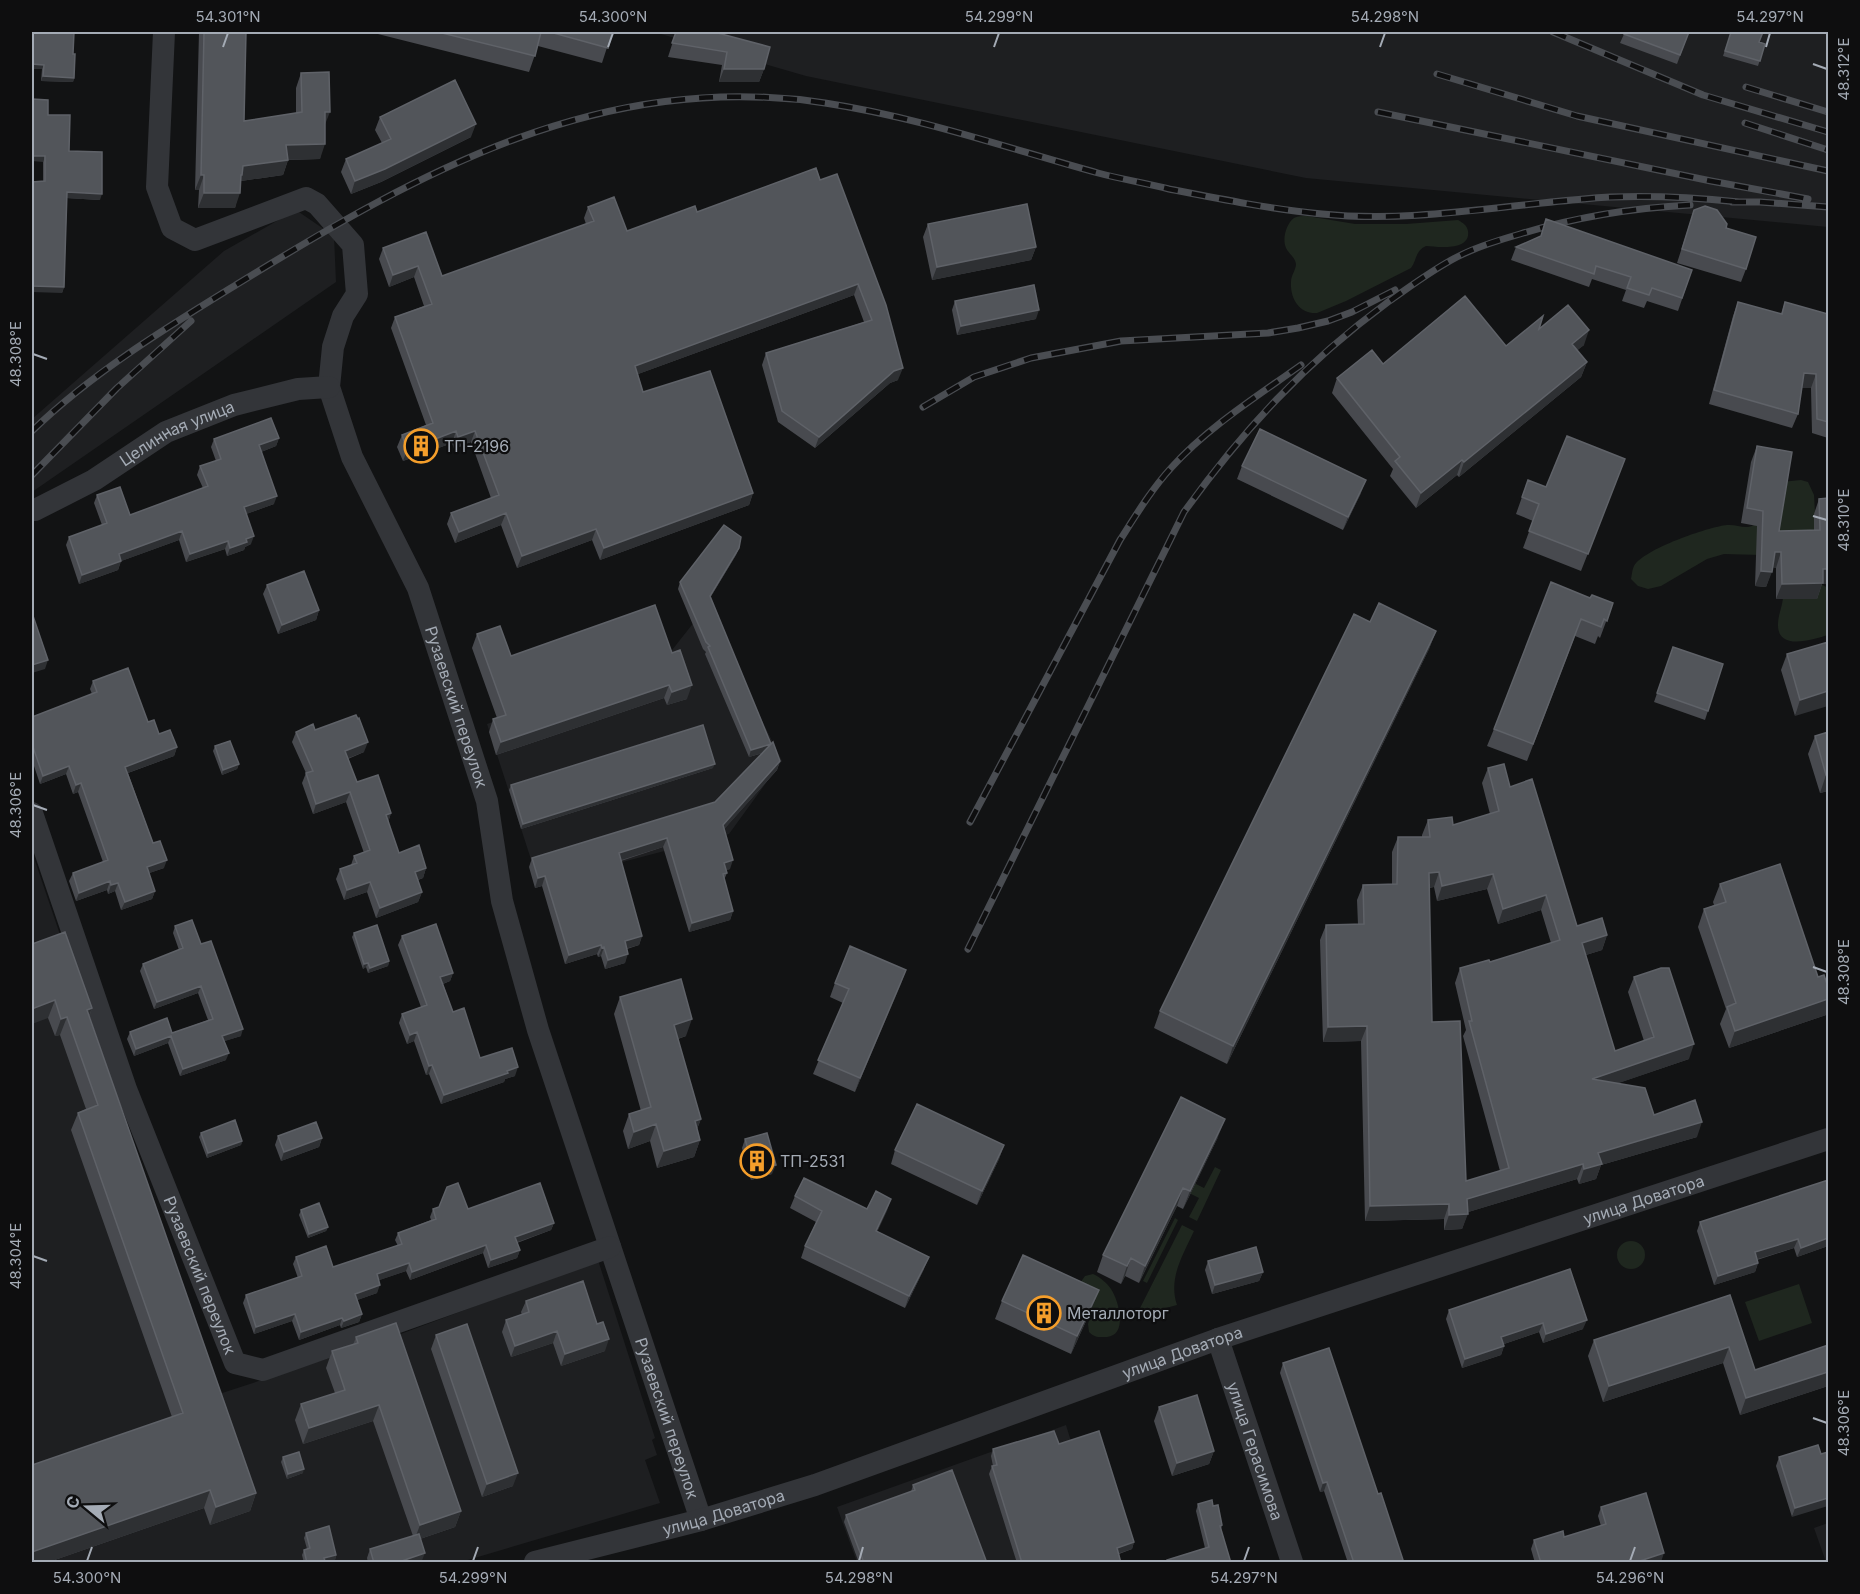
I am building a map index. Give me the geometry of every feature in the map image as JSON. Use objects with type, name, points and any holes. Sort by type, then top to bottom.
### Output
[{"type":"street","name":"Рузаевский переулок","points":[[164,32],[157,187],[172,228],[195,240],[306,198],[317,204],[353,245],[357,294],[343,316],[333,347],[329,387],[352,457],[418,588],[487,801],[502,901],[538,1030],[701,1520]]},
{"type":"street","name":"Целинная улица","points":[[35,510],[94,480],[166,432],[234,405],[298,389],[329,387]]},
{"type":"street","name":"Рузаевский переулок","points":[[32,813],[126,1089],[235,1363],[263,1370],[610,1247]]},
{"type":"street","name":"улица Доватора","points":[[535,1563],[701,1520],[815,1485],[1218,1339],[1828,1139]]},
{"type":"street","name":"улица Герасимова","points":[[1218,1339],[1292,1563]]},
{"type":"shaded area","points":[[654,32],[1828,32],[1828,227],[1306,178],[806,76]]},
{"type":"shaded area","points":[[296,210],[334,236],[336,282],[32,492],[32,419],[224,251]]},
{"type":"shaded area","points":[[1307,216],[1355,224],[1406,224],[1458,220],[1467,227],[1468,237],[1459,245],[1426,246],[1418,253],[1411,268],[1346,301],[1317,313],[1311,313],[1297,304],[1292,294],[1291,282],[1296,264],[1284,240],[1291,221],[1297,217]]},
{"type":"shaded area","points":[[1801,480],[1808,482],[1814,495],[1819,583],[1828,588],[1828,635],[1797,642],[1783,638],[1779,633],[1778,624],[1783,599],[1783,572],[1762,555],[1724,554],[1707,559],[1661,586],[1648,589],[1638,586],[1631,579],[1634,566],[1640,559],[1663,546],[1692,534],[1718,527],[1754,525],[1766,512],[1781,482]]},
{"type":"shaded area","points":[[706,607],[782,761],[729,834],[539,884],[487,724],[661,664]]},
{"type":"shaded area","points":[[32,852],[216,1395],[390,1338],[598,1260],[655,1438],[652,1440],[657,1455],[645,1460],[660,1503],[461,1562],[32,1562]]},
{"type":"shaded area","points":[[1215,1167],[1221,1170],[1197,1221],[1189,1217],[1199,1198],[1189,1193],[1194,1183],[1204,1188]]},
{"type":"shaded area","points":[[1175,1218],[1178,1220],[1147,1283],[1143,1281]]},
{"type":"shaded area","points":[[1182,1225],[1194,1231],[1178,1267],[1174,1285],[1177,1305],[1136,1316]]},
{"type":"shaded area","points":[[1631,1241],[1641,1245],[1645,1255],[1641,1265],[1631,1269],[1621,1265],[1617,1255],[1621,1245]]},
{"type":"shaded area","points":[[1093,1274],[1101,1278],[1109,1287],[1119,1309],[1118,1330],[1114,1335],[1107,1337],[1095,1336],[1089,1332],[1088,1324],[1091,1313],[1078,1286],[1085,1276]]},
{"type":"shaded area","points":[[1799,1284],[1812,1323],[1759,1341],[1745,1302]]},
{"type":"shaded area","points":[[1066,1425],[1108,1562],[857,1562],[837,1507]]},
{"type":"shaded area","points":[[1828,1523],[1828,1562],[1826,1562],[1814,1528]]},
{"type":"building","points":[[32,32],[74,32],[74,78],[43,76],[44,65],[32,64]]},
{"type":"building","points":[[204,32],[246,32],[244,121],[302,112],[301,73],[329,72],[330,112],[325,112],[325,144],[286,145],[288,160],[243,166],[240,193],[204,193],[204,175],[201,175]]},
{"type":"building","points":[[438,32],[541,32],[535,56]]},
{"type":"building","points":[[550,32],[612,32],[608,48]]},
{"type":"building","points":[[676,32],[714,32],[770,47],[764,69],[724,69],[727,52],[672,43]]},
{"type":"building","points":[[1625,32],[1689,32],[1680,55],[1624,34]]},
{"type":"building","points":[[1731,32],[1763,32],[1759,42],[1765,44],[1760,61],[1725,51]]},
{"type":"building","points":[[455,80],[476,124],[385,169],[355,181],[346,159],[391,139],[380,117]]},
{"type":"building","points":[[32,99],[48,100],[48,115],[70,115],[69,151],[102,152],[102,194],[67,192],[64,287],[32,286],[32,182],[45,181],[45,156],[32,156]]},
{"type":"building","points":[[816,168],[820,180],[837,174],[886,305],[903,368],[894,371],[819,437],[782,411],[766,353],[872,320],[858,284],[635,366],[643,392],[710,371],[753,493],[604,548],[596,529],[522,556],[506,513],[459,532],[451,513],[499,495],[475,431],[458,437],[456,431],[407,450],[402,435],[433,423],[395,317],[432,304],[418,266],[393,275],[383,248],[426,232],[442,276],[594,221],[588,207],[614,197],[627,231],[695,206],[697,212]]},
{"type":"building","points":[[1027,204],[1036,247],[937,267],[928,224]]},
{"type":"building","points":[[1705,206],[1717,210],[1727,224],[1726,228],[1756,237],[1746,269],[1682,249],[1694,210]]},
{"type":"building","points":[[1546,219],[1692,270],[1682,298],[1652,288],[1649,295],[1627,288],[1631,277],[1596,266],[1594,274],[1516,247],[1541,236]]},
{"type":"building","points":[[1034,285],[1039,310],[961,326],[955,301]]},
{"type":"building","points":[[1465,296],[1506,346],[1543,316],[1539,329],[1568,305],[1589,330],[1572,344],[1587,362],[1464,462],[1462,460],[1421,493],[1395,461],[1400,457],[1337,378],[1372,350],[1383,364]]},
{"type":"building","points":[[1738,302],[1782,314],[1785,302],[1828,314],[1828,422],[1817,419],[1816,374],[1804,373],[1798,414],[1714,390]]},
{"type":"building","points":[[271,418],[279,438],[259,445],[277,496],[244,507],[254,536],[246,539],[247,542],[230,548],[228,541],[190,554],[182,531],[119,554],[121,561],[82,575],[69,537],[107,523],[97,495],[120,487],[130,515],[208,486],[200,466],[221,459],[214,439]]},
{"type":"building","points":[[1260,429],[1366,480],[1348,517],[1242,466]]},
{"type":"building","points":[[1567,436],[1625,459],[1588,554],[1529,531],[1539,504],[1522,497],[1528,480],[1546,487]]},
{"type":"building","points":[[1757,446],[1792,452],[1779,531],[1820,530],[1819,499],[1828,498],[1828,569],[1823,569],[1823,583],[1782,584],[1781,552],[1775,552],[1772,572],[1761,571],[1763,511],[1747,508]]},
{"type":"building","points":[[724,525],[741,537],[739,548],[710,596],[771,744],[751,750],[708,647],[710,646],[706,642],[680,582]]},
{"type":"building","points":[[304,571],[319,610],[282,625],[267,585]]},
{"type":"building","points":[[1551,582],[1590,598],[1592,595],[1613,603],[1607,621],[1604,619],[1601,627],[1581,619],[1533,744],[1494,729]]},
{"type":"building","points":[[1379,603],[1436,631],[1233,1046],[1160,1011],[1354,614],[1370,622]]},
{"type":"building","points":[[655,605],[672,653],[680,650],[692,685],[672,692],[669,685],[501,742],[493,719],[506,715],[477,634],[500,626],[511,656]]},
{"type":"building","points":[[32,613],[48,660],[32,665]]},
{"type":"building","points":[[1828,642],[1828,691],[1800,700],[1787,654]]},
{"type":"building","points":[[1673,647],[1723,664],[1708,711],[1657,693]]},
{"type":"building","points":[[128,668],[148,722],[154,720],[159,734],[170,730],[177,747],[125,767],[153,843],[160,841],[167,860],[147,867],[155,891],[125,902],[118,883],[111,885],[110,881],[79,893],[73,873],[108,860],[81,783],[76,785],[69,766],[43,776],[32,744],[32,717],[97,692],[93,681]]},
{"type":"building","points":[[356,715],[368,742],[345,751],[357,782],[378,775],[391,813],[386,815],[399,853],[419,845],[426,868],[415,872],[422,892],[380,908],[370,882],[347,890],[340,869],[357,863],[354,856],[370,850],[350,792],[316,804],[306,773],[313,771],[296,732],[313,724],[315,730]]},
{"type":"building","points":[[703,725],[715,764],[523,824],[511,785]]},
{"type":"building","points":[[1828,732],[1828,775],[1826,775],[1815,736]]},
{"type":"building","points":[[230,741],[239,764],[223,770],[215,746]]},
{"type":"building","points":[[773,742],[780,761],[723,825],[733,860],[724,863],[727,873],[723,874],[733,911],[692,923],[667,838],[619,853],[642,936],[625,941],[628,954],[608,960],[604,947],[602,948],[601,945],[569,955],[545,876],[538,878],[532,858],[715,802]]},
{"type":"building","points":[[1504,764],[1510,787],[1532,779],[1577,926],[1602,918],[1607,935],[1582,943],[1615,1051],[1654,1037],[1634,977],[1661,968],[1669,968],[1694,1044],[1592,1079],[1645,1088],[1654,1115],[1695,1100],[1702,1122],[1598,1153],[1602,1164],[1584,1169],[1583,1164],[1467,1199],[1468,1214],[1449,1215],[1449,1204],[1370,1206],[1367,1026],[1328,1027],[1326,925],[1364,924],[1363,885],[1397,884],[1398,837],[1430,837],[1428,820],[1452,817],[1453,825],[1499,811],[1488,768]],"holes":[[[1439,872],[1442,886],[1493,874],[1503,909],[1546,895],[1560,940],[1490,962],[1489,960],[1460,968],[1472,1021],[1469,1021],[1509,1168],[1466,1181],[1460,1021],[1432,1022],[1429,873]]]},
{"type":"building","points":[[1780,864],[1818,977],[1824,975],[1828,987],[1828,999],[1735,1031],[1727,1007],[1736,1003],[1704,909],[1726,902],[1720,884]]},
{"type":"building","points":[[192,920],[201,944],[211,941],[243,1029],[222,1036],[229,1053],[183,1069],[171,1036],[136,1049],[130,1032],[167,1018],[172,1033],[213,1019],[201,986],[157,1002],[143,964],[183,948],[175,926]]},
{"type":"building","points":[[436,924],[453,973],[440,977],[453,1012],[464,1008],[480,1058],[512,1048],[518,1067],[507,1071],[508,1073],[444,1095],[432,1065],[429,1066],[417,1032],[410,1035],[402,1014],[427,1005],[402,936]]},
{"type":"building","points":[[377,925],[389,961],[370,968],[368,963],[364,964],[354,933]]},
{"type":"building","points":[[65,932],[92,1008],[87,1010],[256,1493],[216,1507],[210,1490],[32,1552],[32,1465],[183,1413],[78,1113],[98,1105],[67,1017],[61,1019],[55,1000],[32,1009],[32,944]]},
{"type":"building","points":[[850,946],[906,970],[860,1078],[818,1060],[849,989],[835,983]]},
{"type":"building","points":[[681,979],[692,1019],[674,1025],[701,1119],[695,1121],[700,1140],[664,1151],[656,1124],[634,1132],[629,1114],[651,1107],[620,997]]},
{"type":"building","points":[[1181,1097],[1225,1119],[1190,1191],[1183,1188],[1145,1266],[1131,1258],[1127,1266],[1103,1255]]},
{"type":"building","points":[[917,1104],[1004,1145],[982,1191],[895,1150]]},
{"type":"building","points":[[235,1120],[242,1141],[208,1153],[201,1133]]},
{"type":"building","points":[[316,1122],[322,1138],[284,1152],[278,1136]]},
{"type":"building","points":[[767,1133],[776,1165],[754,1171],[745,1139]]},
{"type":"building","points":[[804,1178],[867,1209],[876,1191],[891,1199],[876,1231],[929,1257],[909,1296],[805,1246],[822,1211],[795,1196]]},
{"type":"building","points":[[1828,1180],[1828,1238],[1801,1248],[1798,1239],[1755,1252],[1758,1263],[1718,1276],[1700,1222]]},
{"type":"building","points":[[458,1183],[468,1209],[540,1183],[554,1223],[515,1237],[520,1250],[491,1260],[486,1245],[412,1272],[409,1263],[377,1274],[380,1285],[355,1294],[362,1314],[344,1321],[342,1318],[301,1332],[295,1314],[256,1327],[246,1295],[302,1276],[296,1257],[326,1246],[333,1267],[402,1244],[398,1233],[436,1219],[433,1209],[439,1207],[447,1187]]},
{"type":"building","points":[[319,1203],[328,1227],[309,1234],[301,1210]]},
{"type":"building","points":[[1256,1247],[1263,1272],[1215,1285],[1208,1261]]},
{"type":"building","name":"Металлоторг","points":[[1023,1255],[1099,1290],[1077,1336],[1002,1301]]},
{"type":"building","points":[[1570,1269],[1587,1320],[1546,1334],[1543,1323],[1501,1337],[1504,1346],[1465,1359],[1449,1310]]},
{"type":"building","points":[[583,1281],[597,1324],[603,1322],[609,1339],[565,1354],[557,1331],[515,1346],[506,1320],[529,1312],[526,1301]]},
{"type":"building","points":[[1730,1295],[1755,1370],[1828,1345],[1828,1372],[1746,1398],[1729,1347],[1609,1386],[1594,1340]]},
{"type":"building","points":[[396,1323],[461,1511],[420,1525],[379,1405],[309,1428],[301,1404],[345,1390],[332,1351],[358,1343],[356,1337]]},
{"type":"building","points":[[467,1324],[518,1473],[487,1484],[436,1335]]},
{"type":"building","points":[[1329,1348],[1378,1494],[1381,1493],[1404,1563],[1354,1563],[1327,1482],[1323,1483],[1283,1363]]},
{"type":"building","points":[[1197,1395],[1214,1451],[1177,1463],[1159,1407]]},
{"type":"building","points":[[1054,1431],[1059,1444],[1099,1431],[1134,1542],[1117,1548],[1121,1563],[1022,1563],[992,1466],[997,1465],[993,1449]]},
{"type":"building","points":[[1818,1445],[1821,1454],[1828,1452],[1828,1498],[1795,1508],[1779,1457]]},
{"type":"building","points":[[299,1452],[304,1469],[288,1474],[283,1457]]},
{"type":"building","points":[[952,1470],[987,1563],[864,1563],[846,1515],[915,1490],[913,1485]]},
{"type":"building","points":[[1646,1493],[1664,1553],[1634,1563],[1541,1563],[1534,1540],[1563,1531],[1564,1537],[1606,1524],[1601,1507]]},
{"type":"building","points":[[1212,1500],[1213,1506],[1218,1505],[1222,1525],[1220,1526],[1231,1563],[1168,1563],[1167,1560],[1209,1547],[1198,1504]]},
{"type":"building","points":[[329,1526],[336,1555],[324,1558],[325,1561],[321,1563],[307,1563],[304,1550],[310,1548],[306,1533]]},
{"type":"building","points":[[419,1534],[425,1553],[396,1563],[374,1563],[370,1549]]},
{"type":"railway","points":[[1553,32],[1703,95],[1828,132]]},
{"type":"railway","points":[[1437,74],[1577,116],[1828,171]]},
{"type":"railway","points":[[1746,87],[1828,112]]},
{"type":"railway","points":[[32,431],[80,389],[158,334],[307,242],[376,203],[446,168],[517,139],[590,116],[665,101],[743,97],[825,103],[860,109],[962,134],[1115,177],[1245,203],[1322,214],[1421,215],[1584,199],[1642,196],[1739,202]]},
{"type":"railway","points":[[1378,112],[1808,199]]},
{"type":"railway","points":[[1745,123],[1828,150]]},
{"type":"railway","points":[[1732,202],[1828,207]]},
{"type":"railway","points":[[968,949],[1184,512],[1253,425],[1277,399],[1358,325],[1422,278],[1464,253],[1512,236],[1583,218],[1647,208],[1690,205]]},
{"type":"railway","points":[[923,407],[974,377],[1031,358],[1121,341],[1268,333],[1298,328],[1328,321],[1352,312],[1395,290]]},
{"type":"railway","points":[[32,475],[117,388],[191,321]]},
{"type":"railway","points":[[970,822],[1120,540],[1150,494],[1171,468],[1200,440],[1301,365]]},
{"type":"place","name":"ТП-2196","points":[[421,446]]},
{"type":"place","name":"ТП-2531","points":[[757,1161]]},
{"type":"place","name":"Металлоторг","points":[[1044,1313]]}]
